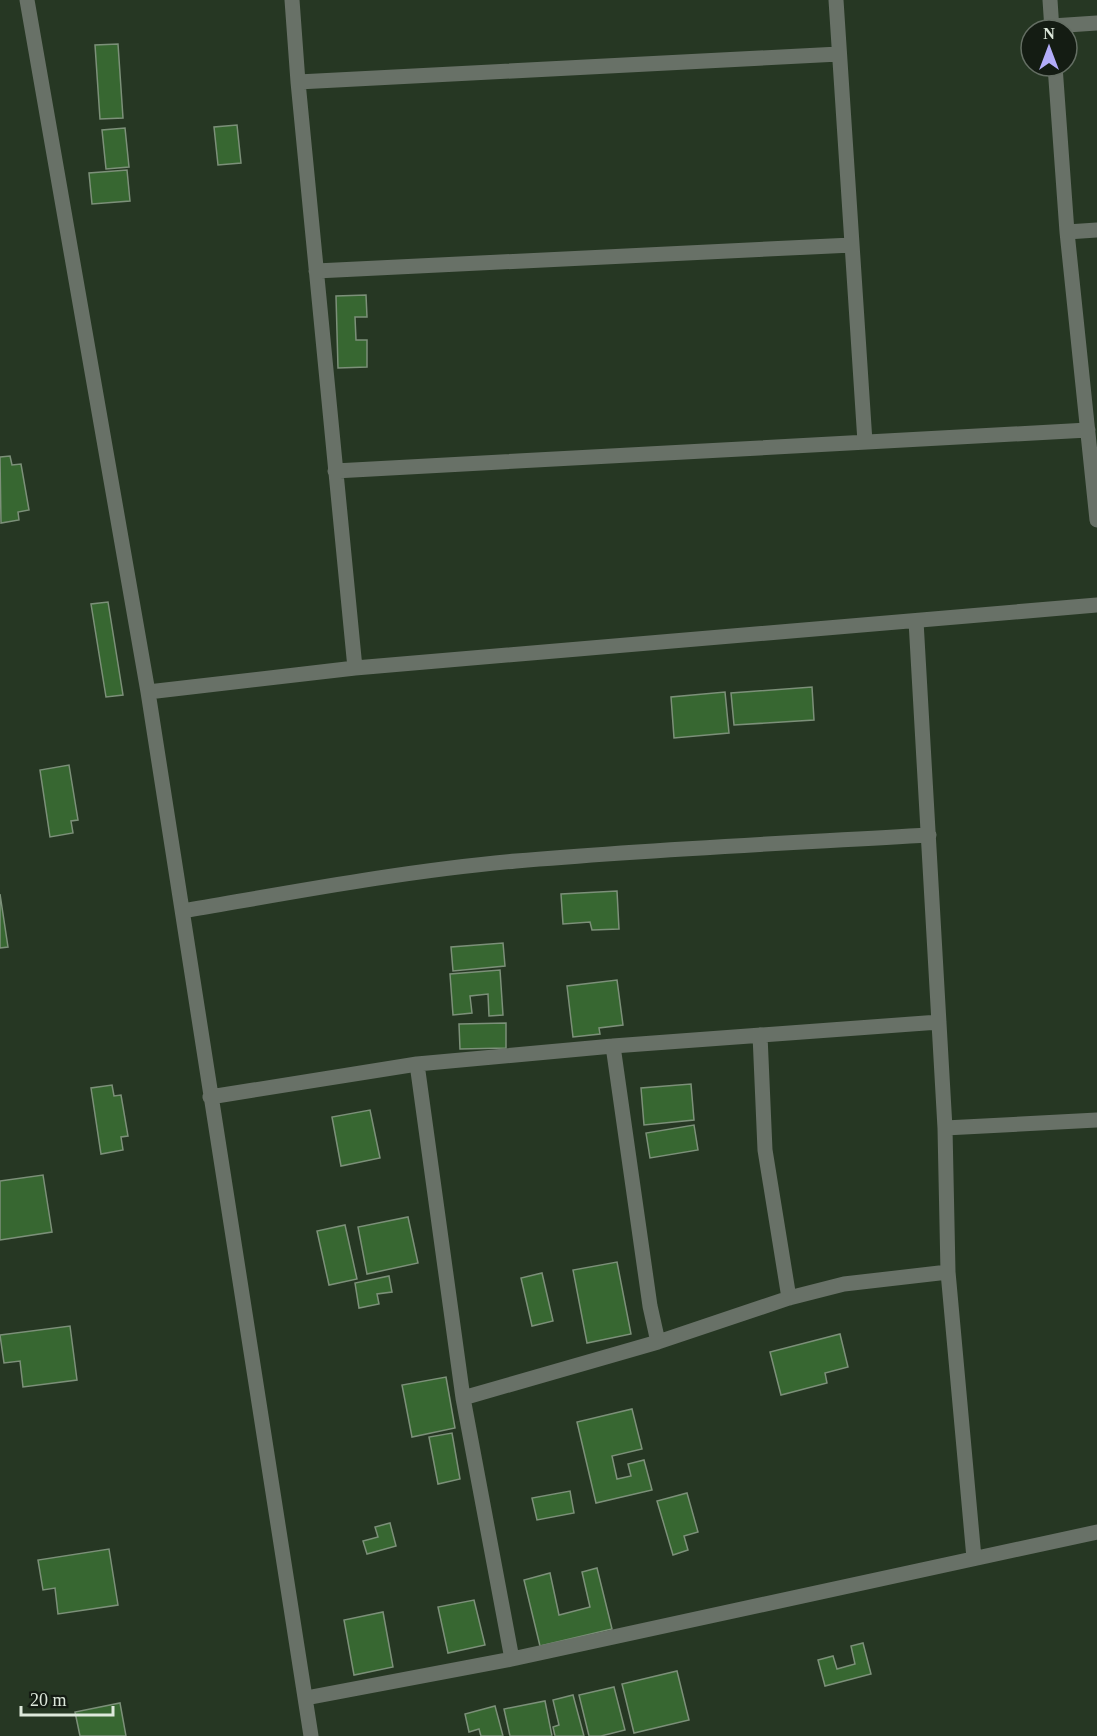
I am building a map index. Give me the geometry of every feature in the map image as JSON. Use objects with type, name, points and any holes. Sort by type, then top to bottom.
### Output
[{"type":"street","points":[[27,0],[148,692],[312,1736]]},
{"type":"street","points":[[292,0],[355,668]]},
{"type":"street","points":[[836,0],[865,442]]},
{"type":"street","points":[[1050,0],[1051,18]]},
{"type":"street","points":[[1079,25],[1097,23]]},
{"type":"street","points":[[298,82],[839,54]]},
{"type":"street","points":[[1056,78],[1067,232],[1097,520]]},
{"type":"street","points":[[1067,232],[1097,230]]},
{"type":"street","points":[[316,271],[852,245]]},
{"type":"street","points":[[335,471],[1089,430]]},
{"type":"street","points":[[148,692],[355,668],[1097,605]]},
{"type":"street","points":[[916,621],[945,1128],[948,1272],[974,1558]]},
{"type":"street","points":[[183,911],[395,876],[514,861],[929,835]]},
{"type":"street","points":[[210,1097],[417,1064],[613,1046],[939,1022]]},
{"type":"street","points":[[760,1035],[765,1150],[789,1298]]},
{"type":"street","points":[[613,1046],[650,1306],[658,1342]]},
{"type":"street","points":[[417,1064],[463,1398],[512,1659]]},
{"type":"street","points":[[945,1128],[1097,1120]]},
{"type":"street","points":[[463,1398],[658,1342],[789,1298],[844,1284],[948,1272]]},
{"type":"street","points":[[306,1698],[512,1659],[1097,1532]]},
{"type":"building","points":[[118,44],[123,118],[100,119],[95,45]]},
{"type":"building","points":[[237,125],[241,163],[218,165],[214,127]]},
{"type":"building","points":[[125,128],[129,167],[106,169],[102,130]]},
{"type":"building","points":[[127,170],[130,201],[92,204],[89,173]]},
{"type":"building","points":[[366,295],[367,317],[355,317],[356,340],[367,340],[367,367],[338,368],[336,296]]},
{"type":"building","points":[[10,456],[12,465],[21,464],[29,510],[18,512],[19,520],[1,523],[0,457]]},
{"type":"building","points":[[108,602],[123,695],[106,697],[91,604]]},
{"type":"building","points":[[812,687],[814,720],[734,725],[731,693]]},
{"type":"building","points":[[725,692],[729,733],[674,738],[671,697]]},
{"type":"building","points":[[69,765],[78,820],[71,821],[73,833],[50,837],[40,770]]},
{"type":"building","points":[[617,891],[619,929],[592,930],[590,922],[563,924],[561,894]]},
{"type":"building","points":[[0,894],[8,947],[0,948]]},
{"type":"building","points":[[503,943],[505,966],[453,971],[451,947]]},
{"type":"building","points":[[500,970],[503,1015],[489,1016],[488,994],[470,996],[472,1013],[453,1015],[450,974]]},
{"type":"building","points":[[617,980],[623,1025],[599,1028],[600,1034],[573,1037],[567,986]]},
{"type":"building","points":[[506,1023],[506,1048],[460,1049],[459,1024]]},
{"type":"building","points":[[691,1084],[694,1120],[644,1125],[641,1088]]},
{"type":"building","points":[[112,1085],[114,1096],[121,1095],[128,1136],[121,1137],[123,1150],[101,1154],[91,1088]]},
{"type":"building","points":[[370,1110],[380,1158],[341,1166],[332,1117]]},
{"type":"building","points":[[694,1125],[698,1150],[650,1158],[646,1133]]},
{"type":"building","points":[[43,1175],[52,1232],[0,1240],[0,1181]]},
{"type":"building","points":[[408,1217],[418,1263],[367,1274],[358,1227]]},
{"type":"building","points":[[345,1225],[357,1279],[329,1285],[317,1231]]},
{"type":"building","points":[[617,1262],[631,1334],[587,1343],[573,1270]]},
{"type":"building","points":[[542,1273],[553,1321],[532,1326],[521,1278]]},
{"type":"building","points":[[389,1276],[392,1292],[377,1294],[379,1304],[359,1308],[355,1283]]},
{"type":"building","points":[[70,1326],[77,1380],[23,1387],[20,1361],[4,1363],[0,1335]]},
{"type":"building","points":[[840,1334],[848,1367],[825,1373],[827,1383],[781,1395],[770,1352]]},
{"type":"building","points":[[446,1377],[455,1428],[412,1437],[402,1385]]},
{"type":"building","points":[[632,1409],[642,1449],[612,1456],[617,1479],[631,1476],[628,1464],[644,1460],[652,1490],[596,1503],[577,1422]]},
{"type":"building","points":[[452,1433],[460,1479],[438,1484],[429,1437]]},
{"type":"building","points":[[570,1491],[574,1513],[537,1520],[532,1498]]},
{"type":"building","points":[[687,1493],[698,1532],[684,1536],[688,1550],[673,1555],[657,1501]]},
{"type":"building","points":[[390,1523],[396,1546],[367,1554],[363,1541],[378,1537],[375,1527]]},
{"type":"building","points":[[109,1549],[118,1605],[58,1614],[55,1588],[43,1590],[38,1560]]},
{"type":"building","points":[[597,1568],[612,1629],[540,1646],[524,1580],[550,1573],[559,1615],[590,1607],[582,1572]]},
{"type":"building","points":[[474,1600],[485,1645],[448,1653],[438,1607]]},
{"type":"building","points":[[383,1612],[393,1667],[354,1675],[344,1620]]},
{"type":"building","points":[[863,1643],[871,1674],[825,1686],[818,1660],[833,1656],[837,1669],[855,1664],[851,1646]]},
{"type":"building","points":[[677,1671],[689,1720],[634,1733],[622,1684]]},
{"type":"building","points":[[614,1687],[625,1730],[601,1736],[589,1736],[579,1695]]},
{"type":"building","points":[[573,1695],[584,1736],[555,1736],[553,1727],[559,1725],[553,1700]]},
{"type":"building","points":[[545,1701],[552,1736],[510,1736],[504,1709]]},
{"type":"building","points":[[120,1703],[126,1736],[80,1736],[75,1712]]},
{"type":"building","points":[[495,1706],[503,1736],[481,1736],[479,1729],[469,1732],[465,1714]]}]
